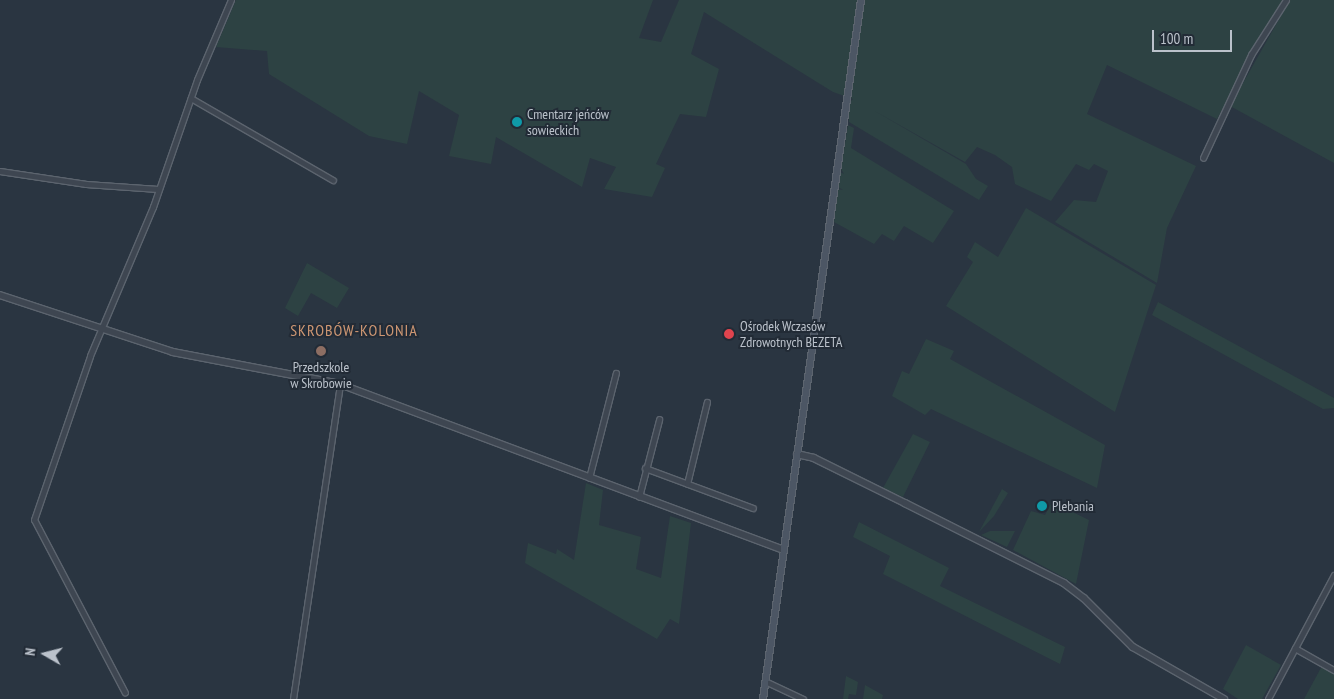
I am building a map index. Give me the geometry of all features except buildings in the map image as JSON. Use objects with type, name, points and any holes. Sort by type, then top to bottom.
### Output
[{"type":"main road","points":[[763,699],[860,0]]},
{"type":"street","points":[[125,693],[34,520],[45,480],[102,329],[158,189],[190,98],[231,0]]},
{"type":"street","points":[[1203,158],[1251,55],[1286,0]]},
{"type":"street","points":[[190,98],[334,180]]},
{"type":"street","points":[[0,172],[86,184],[158,189]]},
{"type":"street","points":[[0,295],[194,358],[340,384],[784,550]]},
{"type":"street","points":[[589,478],[616,373]]},
{"type":"street","points":[[292,699],[340,384]]},
{"type":"street","points":[[687,484],[708,402]]},
{"type":"street","points":[[639,497],[658,420]]},
{"type":"street","points":[[797,454],[814,458],[1064,583],[1084,598],[1133,647],[1224,699]]},
{"type":"street","points":[[646,468],[753,508]]},
{"type":"street","points":[[1268,699],[1334,575]]},
{"type":"street","points":[[1295,648],[1334,670]]},
{"type":"street","points":[[765,681],[803,699]]},
{"type":"green space","points":[[236,0],[653,0],[639,38],[661,42],[679,0],[1285,0],[1217,119],[1107,65],[1087,114],[1196,166],[1167,228],[1157,283],[1055,222],[1074,200],[1096,202],[1108,171],[1094,164],[1089,170],[1076,164],[1051,201],[1015,184],[1012,167],[995,155],[977,147],[965,162],[873,110],[966,164],[976,179],[988,186],[979,200],[849,122],[849,103],[853,99],[833,92],[704,12],[691,54],[719,69],[706,117],[680,114],[656,164],[665,168],[652,197],[604,189],[616,167],[590,158],[582,187],[496,137],[491,164],[449,156],[459,115],[419,91],[407,144],[369,136],[269,74],[267,51],[216,47]]},
{"type":"green space","points":[[1290,0],[1334,0],[1334,163],[1230,106]]},
{"type":"green space","points":[[848,125],[854,128],[851,148],[954,211],[933,243],[904,226],[894,241],[882,234],[874,244],[834,222],[838,189],[843,190],[838,187],[840,172],[844,174],[841,169]]},
{"type":"green space","points":[[1026,208],[1156,285],[1115,412],[946,306],[973,262],[967,257],[975,242],[998,257]]},
{"type":"green space","points":[[307,263],[349,288],[337,308],[311,293],[298,316],[285,308]]},
{"type":"green space","points":[[1158,302],[1334,398],[1334,408],[1323,409],[1152,315]]},
{"type":"green space","points":[[926,339],[954,351],[950,359],[1105,445],[1097,488],[931,409],[925,415],[892,396],[902,371],[909,374]]},
{"type":"green space","points":[[913,434],[930,442],[903,497],[883,488]]},
{"type":"green space","points":[[586,483],[603,490],[599,525],[641,537],[636,569],[661,578],[670,516],[691,523],[679,624],[670,619],[657,639],[525,563],[528,543],[556,554],[557,549],[574,560]]},
{"type":"green space","points":[[1002,489],[1008,493],[994,516],[979,532]]},
{"type":"green space","points":[[1052,502],[1089,520],[1076,584],[1013,550],[1031,511],[1045,515]]},
{"type":"green space","points":[[859,522],[949,568],[940,586],[1065,647],[1060,664],[883,574],[890,556],[853,537]]},
{"type":"green space","points":[[990,531],[1015,531],[1007,547],[981,535]]},
{"type":"green space","points":[[1246,645],[1281,665],[1262,699],[1238,699],[1223,689]]},
{"type":"green space","points":[[1322,666],[1334,672],[1334,699],[1304,699]]},
{"type":"green space","points":[[846,676],[858,682],[856,695],[849,694],[848,699],[843,699]]},
{"type":"green space","points":[[865,685],[883,695],[882,699],[863,699]]},
{"type":"place","name":"Cmentarz jeńców sowieckich","points":[[517,122]]},
{"type":"place","name":"Ośrodek Wczasów Zdrowotnych BEZETA","points":[[729,334]]},
{"type":"place","name":"Przedszkole w Skrobowie","points":[[321,351]]},
{"type":"place","name":"Plebania","points":[[1042,506]]},
{"type":"district","name":"SKROBÓW-KOLONIA","points":[[354,330]]}]
